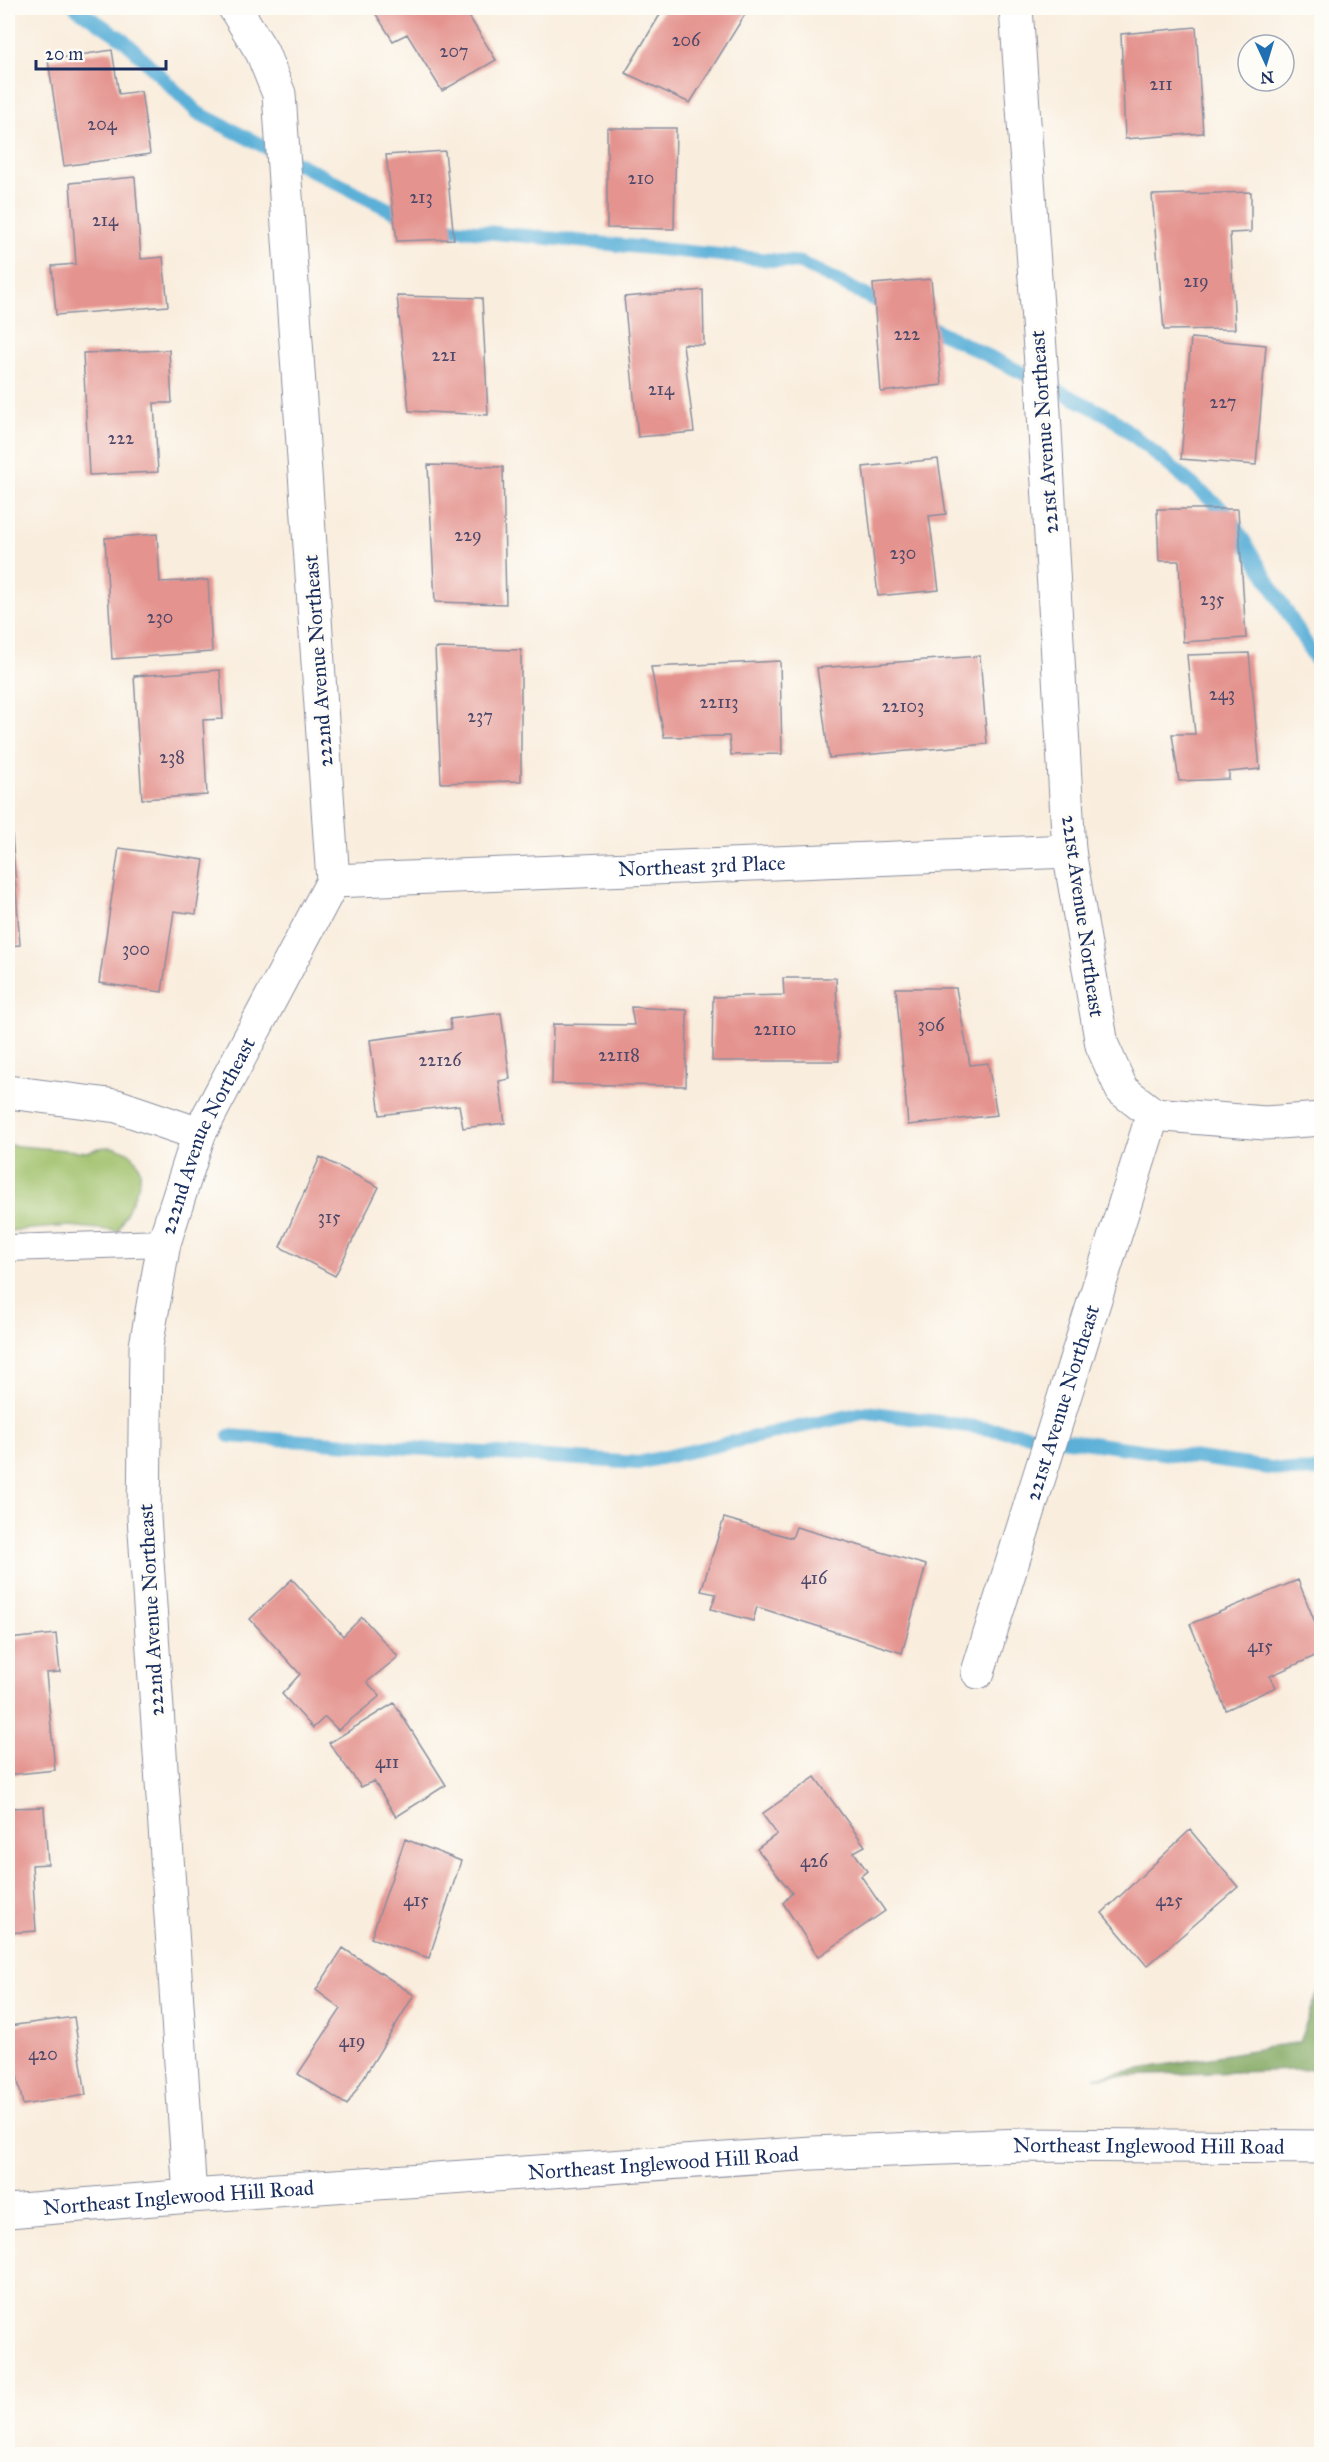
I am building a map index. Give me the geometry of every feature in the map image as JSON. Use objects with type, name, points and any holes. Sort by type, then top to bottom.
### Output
[{"type":"street","name":"222nd Avenue Northeast","points":[[190,2196],[144,1517],[146,1346],[164,1243],[199,1134],[333,881],[279,94],[262,52],[235,8]]},
{"type":"street","name":"221st Avenue Northeast","points":[[978,1672],[1153,1114],[1122,1089],[1102,1045],[1069,851],[1041,366],[1016,8]]},
{"type":"street","name":"Northeast 3rd Place","points":[[333,881],[1069,851]]},
{"type":"street","points":[[8,1092],[117,1106],[199,1134]]},
{"type":"street","points":[[1153,1114],[1265,1123],[1322,1119]]},
{"type":"street","name":"Northeast Inglewood Hill Road","points":[[8,2211],[190,2196],[812,2153],[1023,2145],[1322,2147]]},
{"type":"lane","points":[[8,1248],[164,1243]]},
{"type":"green space","points":[[8,1145],[88,1152],[114,1147],[130,1154],[136,1160],[140,1178],[118,1231],[69,1226],[8,1231]]},
{"type":"green space","points":[[1321,1984],[1321,2069],[1094,2077],[1299,2042]]},
{"type":"building","points":[[372,8],[464,8],[496,60],[442,91],[407,34],[393,41]]},
{"type":"building","points":[[664,8],[749,8],[690,103],[625,73]]},
{"type":"building","points":[[1196,27],[1203,133],[1125,139],[1121,34]]},
{"type":"building","points":[[112,50],[119,94],[141,91],[150,154],[64,166],[48,60]]},
{"type":"building","points":[[607,128],[676,128],[674,229],[607,228]]},
{"type":"building","points":[[445,151],[454,239],[397,241],[386,155]]},
{"type":"building","points":[[135,177],[141,259],[163,257],[168,306],[56,315],[52,266],[76,264],[70,183]]},
{"type":"building","points":[[1251,192],[1251,232],[1230,233],[1235,329],[1164,330],[1152,195]]},
{"type":"building","points":[[931,279],[942,385],[881,392],[873,284]]},
{"type":"building","points":[[703,290],[704,345],[683,344],[694,432],[638,437],[624,297]]},
{"type":"building","points":[[397,296],[482,298],[488,415],[409,411]]},
{"type":"building","points":[[1191,338],[1266,345],[1256,465],[1181,459]]},
{"type":"building","points":[[169,350],[172,403],[154,403],[158,472],[89,475],[83,353]]},
{"type":"building","points":[[938,459],[946,514],[929,516],[939,590],[878,596],[863,467]]},
{"type":"building","points":[[428,465],[503,467],[506,604],[435,602]]},
{"type":"building","points":[[1157,509],[1238,509],[1246,638],[1183,642],[1179,561],[1159,561]]},
{"type":"building","points":[[157,534],[160,582],[208,580],[212,652],[112,659],[105,538]]},
{"type":"building","points":[[435,648],[521,650],[521,781],[441,783]]},
{"type":"building","points":[[1249,653],[1260,769],[1229,772],[1229,779],[1179,781],[1172,734],[1195,734],[1187,655]]},
{"type":"building","points":[[980,656],[987,744],[829,758],[817,668]]},
{"type":"building","points":[[780,661],[782,754],[731,755],[729,736],[664,737],[651,667]]},
{"type":"building","points":[[220,670],[223,719],[203,720],[207,795],[142,799],[134,676]]},
{"type":"building","points":[[8,806],[10,806],[20,945],[8,946]]},
{"type":"building","points":[[119,848],[204,860],[196,914],[174,911],[162,992],[99,983]]},
{"type":"building","points":[[783,978],[836,978],[839,1061],[712,1061],[713,997],[784,995]]},
{"type":"building","points":[[896,988],[956,988],[970,1065],[988,1063],[997,1115],[908,1125]]},
{"type":"building","points":[[631,1007],[687,1010],[686,1086],[552,1084],[553,1024],[634,1025]]},
{"type":"building","points":[[501,1013],[510,1079],[499,1081],[505,1123],[463,1128],[459,1105],[380,1115],[370,1040],[451,1029],[450,1019]]},
{"type":"building","points":[[320,1157],[379,1187],[335,1276],[280,1247]]},
{"type":"building","points":[[724,1518],[792,1538],[796,1527],[926,1565],[902,1653],[757,1607],[753,1621],[711,1609],[716,1594],[701,1591]]},
{"type":"building","points":[[292,1579],[343,1636],[362,1617],[398,1657],[367,1682],[380,1696],[338,1730],[325,1717],[313,1728],[282,1694],[300,1674],[250,1619]]},
{"type":"building","points":[[1298,1580],[1322,1640],[1322,1653],[1270,1676],[1276,1687],[1226,1710],[1190,1624]]},
{"type":"building","points":[[56,1634],[60,1672],[46,1673],[55,1770],[8,1775],[8,1639]]},
{"type":"building","points":[[394,1703],[446,1785],[396,1817],[374,1781],[361,1787],[329,1743]]},
{"type":"building","points":[[815,1777],[865,1846],[854,1852],[867,1871],[861,1876],[885,1911],[818,1957],[783,1903],[792,1893],[757,1849],[777,1834],[762,1814]]},
{"type":"building","points":[[44,1807],[48,1864],[32,1865],[36,1931],[8,1933],[8,1808]]},
{"type":"building","points":[[1190,1830],[1238,1887],[1147,1966],[1102,1913]]},
{"type":"building","points":[[405,1839],[461,1861],[429,1958],[371,1938]]},
{"type":"building","points":[[343,1948],[414,1995],[347,2105],[298,2074],[341,2009],[316,1990]]},
{"type":"building","points":[[74,2017],[86,2095],[23,2105],[16,2071],[8,2073],[9,2026]]},
{"type":"building","points":[[1174,2449],[1174,2454],[1134,2454],[1134,2453]]},
{"type":"waterway","points":[[76,8],[124,40],[198,113],[408,219]]},
{"type":"waterway","points":[[434,227],[801,263],[889,307]]},
{"type":"waterway","points":[[920,322],[1111,417],[1228,514],[1322,670]]},
{"type":"waterway","points":[[229,1436],[638,1463],[867,1412],[1292,1471],[1322,1470]]}]
